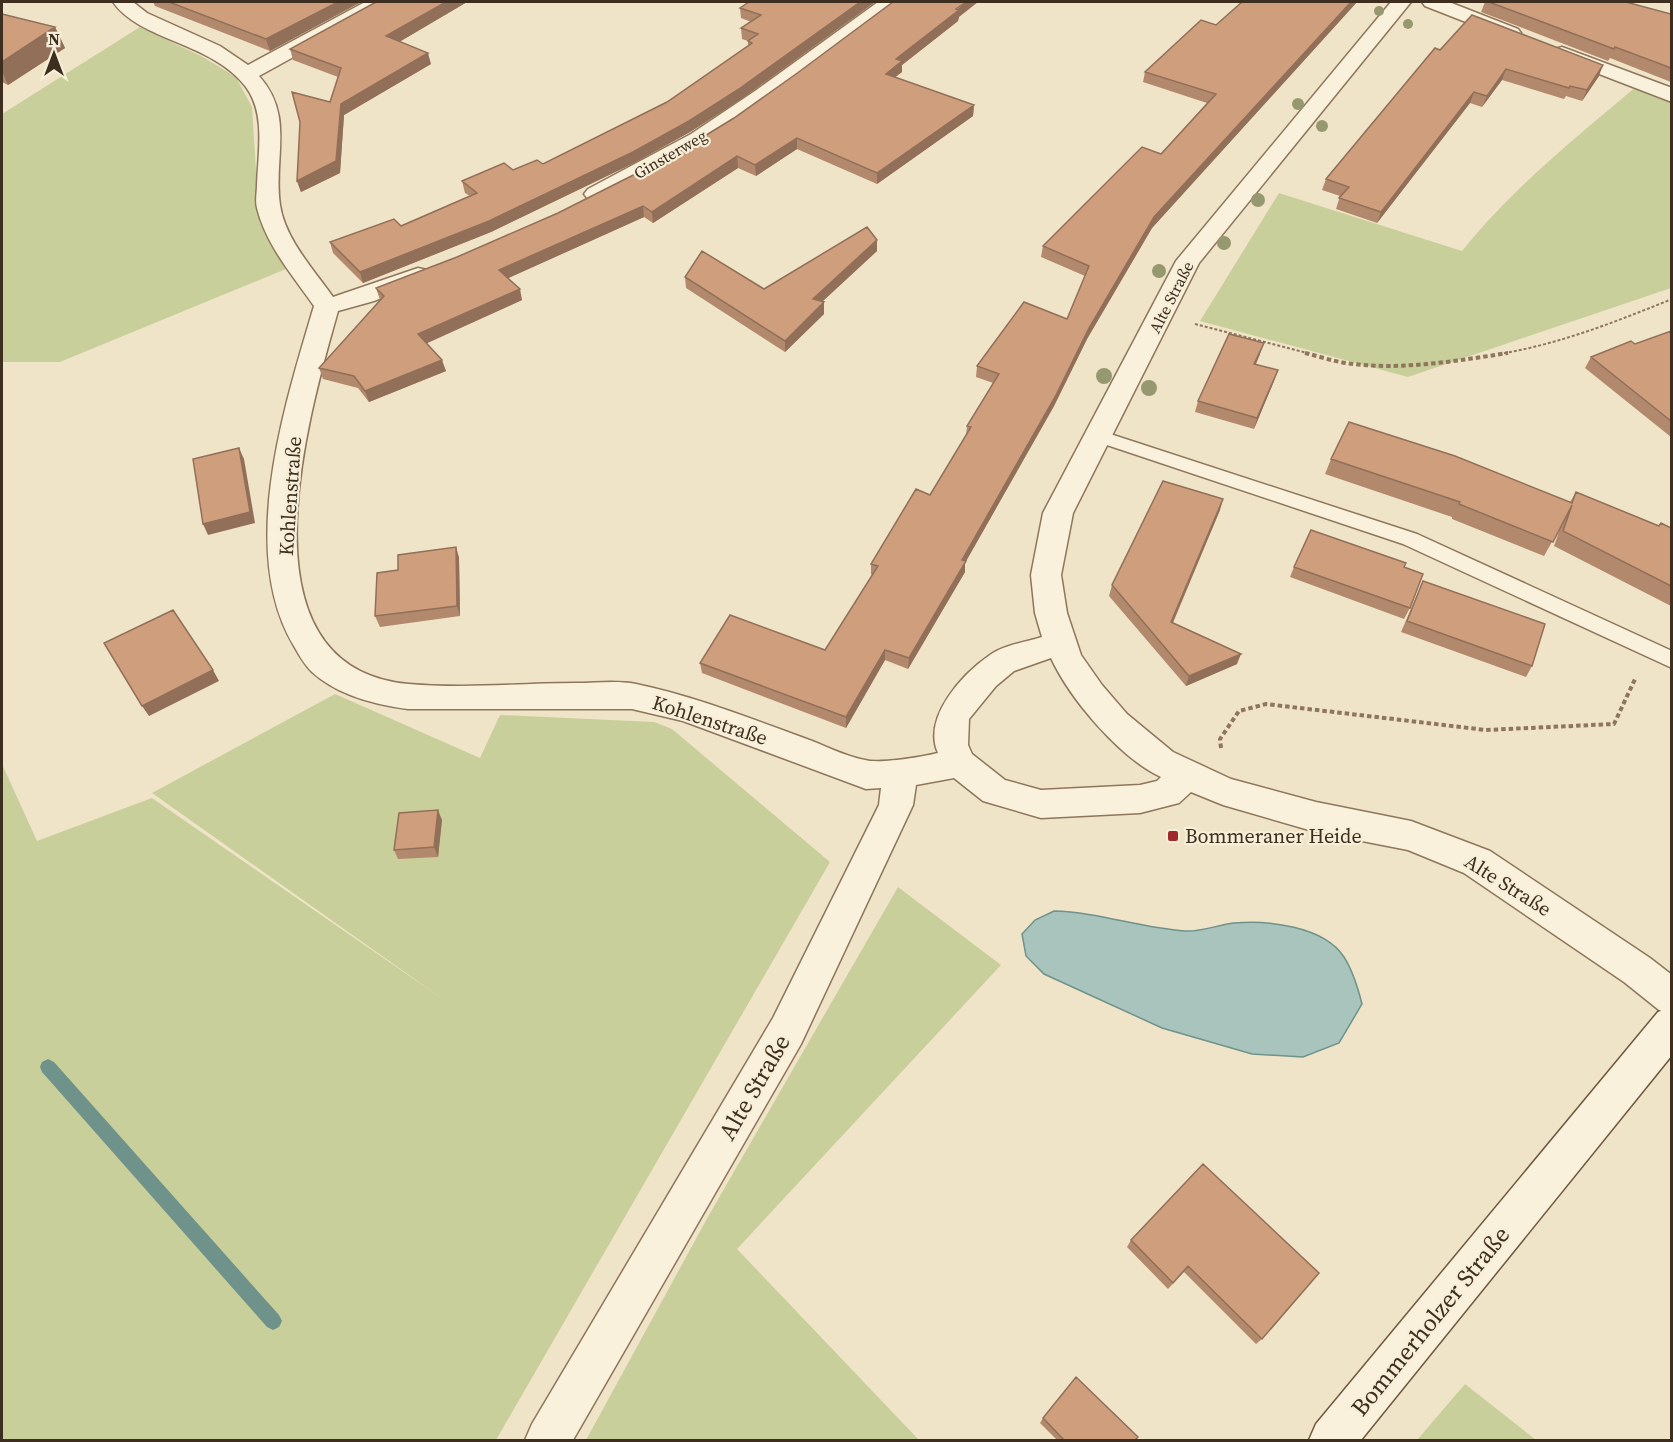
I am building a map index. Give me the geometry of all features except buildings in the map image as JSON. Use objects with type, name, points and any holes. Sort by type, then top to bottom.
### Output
[{"type":"street","points":[[123,2],[130,11],[140,17],[196,42],[247,74],[263,94],[270,119],[268,205],[271,216],[298,264],[327,306],[365,296],[438,266]]},
{"type":"street","points":[[247,74],[379,2]]},
{"type":"street","name":"Ginsterweg","points":[[582,202],[699,139],[763,96],[890,2]]},
{"type":"street","name":"Alte Straße","points":[[1401,2],[1188,261],[1058,513],[1046,575],[1051,613],[1068,661],[1091,694],[1115,723],[1161,762],[1223,791],[1316,817],[1411,836],[1477,861],[1637,970],[1671,998]]},
{"type":"street","points":[[1432,2],[1671,96]]},
{"type":"street","name":"Kohlenstraße","points":[[327,306],[299,402],[287,479],[284,555],[292,611],[301,634],[315,654],[330,669],[366,686],[388,693],[412,696],[632,696],[687,709],[866,776],[900,773]]},
{"type":"street","points":[[1060,643],[1003,662],[985,677],[953,715],[951,745],[959,763],[995,791],[1041,804],[1149,797],[1167,793],[1187,775]]},
{"type":"street","points":[[900,773],[959,763]]},
{"type":"street","name":"Alte Straße","points":[[548,1440],[786,1031],[896,805],[900,773]]},
{"type":"street","name":"Bommerholzer Straße","points":[[1332,1440],[1671,1025]]},
{"type":"lane","points":[[1098,436],[1410,539],[1671,660]]},
{"type":"path","points":[[1161,314],[1345,363],[1367,366],[1458,361],[1545,344],[1598,329],[1671,299]]},
{"type":"path","points":[[1223,791],[1220,739],[1239,711],[1266,704],[1486,729],[1614,724],[1648,650]]},
{"type":"green space","points":[[140,27],[203,57],[236,77],[252,107],[258,202],[286,269],[60,362],[2,362],[2,114]]},
{"type":"green space","points":[[1637,86],[1671,100],[1671,288],[1408,377],[1200,321],[1279,193],[1462,251],[1524,185]]},
{"type":"green space","points":[[335,694],[480,758],[500,715],[654,722],[672,729],[830,862],[496,1440],[2,1440],[2,764],[37,841],[152,798],[447,1002],[152,793]]},
{"type":"green space","points":[[898,887],[1001,965],[737,1249],[919,1440],[586,1440],[709,1215]]},
{"type":"green space","points":[[1465,1384],[1536,1440],[1417,1440]]},
{"type":"water","points":[[1054,911],[1087,914],[1185,931],[1247,922],[1294,927],[1323,938],[1344,957],[1355,980],[1362,1004],[1339,1043],[1303,1057],[1252,1054],[1162,1028],[1044,974],[1026,956],[1022,934],[1035,920]]},
{"type":"waterway","points":[[48,1067],[273,1321]]},
{"type":"place","name":"Bommeraner Heide","points":[[1173,836]]}]
